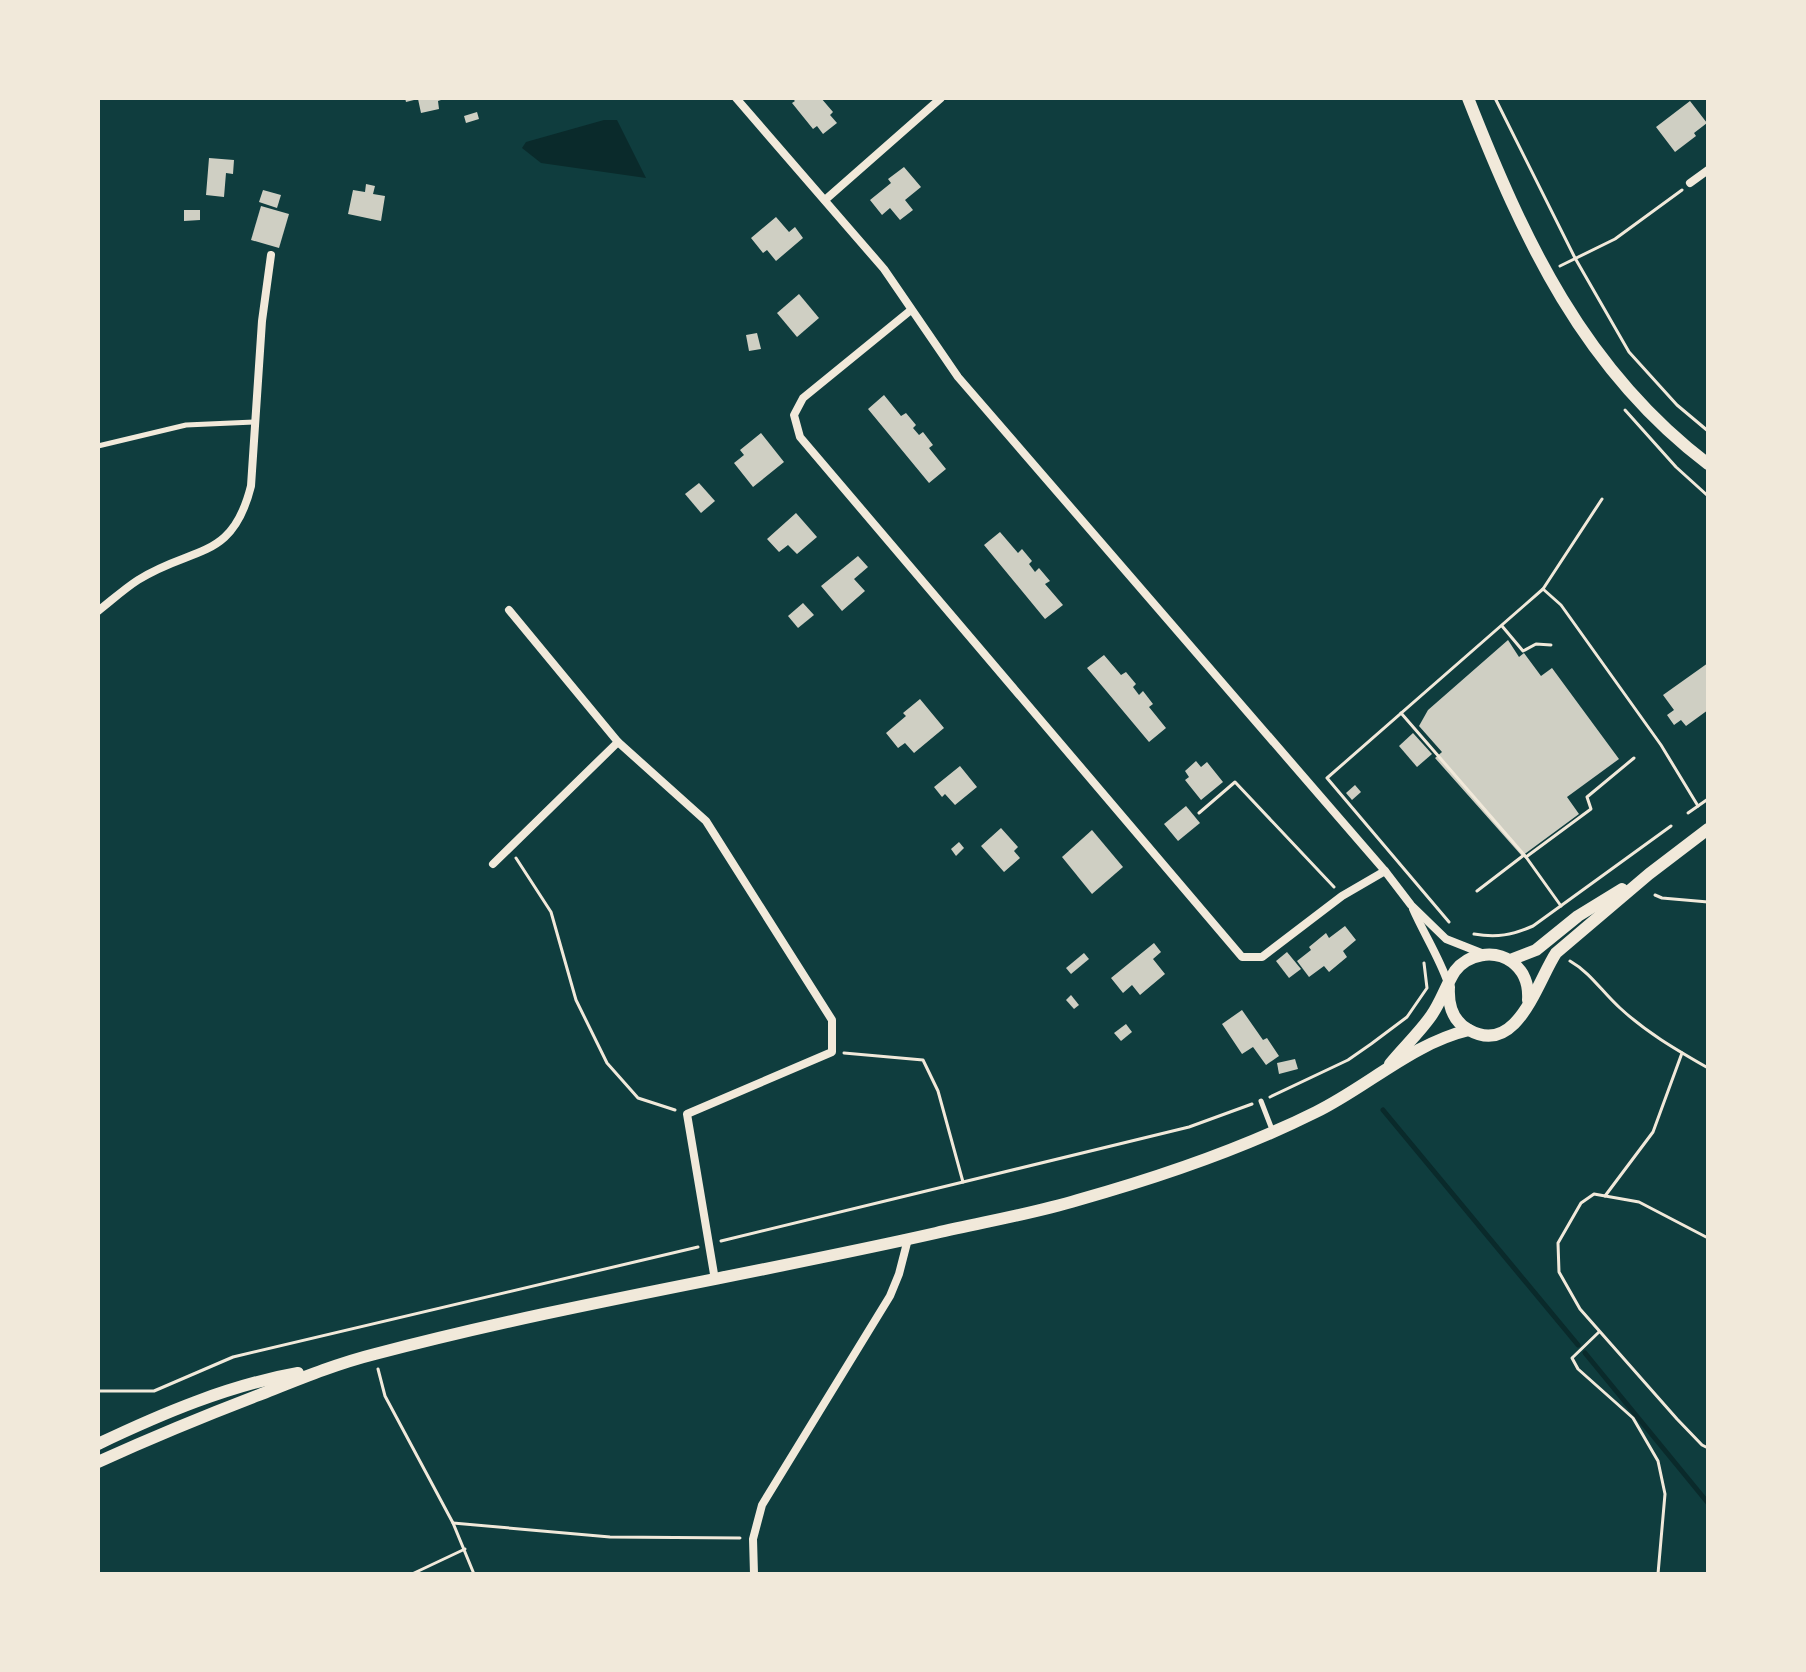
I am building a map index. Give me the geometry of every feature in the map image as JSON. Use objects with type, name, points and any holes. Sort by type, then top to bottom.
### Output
[{"type":"main road","points":[[1468,98],[1515,212],[1546,274],[1576,321],[1632,396],[1678,441],[1708,464]]},
{"type":"main road","points":[[1449,987],[1448,1000],[1452,1012],[1469,1030],[1481,1034],[1505,1032],[1524,1015],[1556,953],[1649,874],[1708,829]]},
{"type":"main road","points":[[1510,960],[1536,950],[1578,916],[1649,874]]},
{"type":"main road","points":[[1381,1074],[1426,1022],[1456,971],[1468,960],[1484,954],[1510,960],[1526,979],[1528,1003]]},
{"type":"main road","points":[[98,1462],[184,1423],[325,1369],[374,1354],[908,1239],[1128,1186],[1273,1133],[1338,1101],[1432,1044],[1469,1030]]},
{"type":"main road","points":[[98,1444],[212,1396],[272,1379],[325,1369]]},
{"type":"street","points":[[736,98],[884,269],[958,377],[1385,871],[1411,905],[1446,939],[1484,954]]},
{"type":"street","points":[[825,200],[941,98]]},
{"type":"street","points":[[1690,183],[1708,170]]},
{"type":"street","points":[[98,611],[138,580],[221,543],[236,527],[245,509],[251,486],[262,321],[271,255]]},
{"type":"street","points":[[911,310],[803,398],[794,415],[800,437],[1242,957],[1262,957],[1342,896],[1385,871]]},
{"type":"street","points":[[509,610],[618,742],[706,821],[832,1020],[832,1052],[687,1114],[715,1280]]},
{"type":"street","points":[[493,864],[618,742]]},
{"type":"street","points":[[1411,905],[1441,963],[1449,987]]},
{"type":"street","points":[[754,1574],[753,1539],[762,1505],[890,1296],[908,1239]]},
{"type":"lane","points":[[98,446],[186,425],[255,422]]},
{"type":"lane","points":[[1261,1101],[1273,1133]]},
{"type":"path","points":[[1495,98],[1575,258],[1629,352],[1677,405],[1708,431]]},
{"type":"path","points":[[1546,274],[1615,239],[1690,183]]},
{"type":"path","points":[[1455,929],[1327,778],[1543,589],[1602,499]]},
{"type":"path","points":[[1543,589],[1561,605],[1580,630],[1661,745],[1698,806]]},
{"type":"path","points":[[1502,626],[1523,651],[1536,644],[1551,645]]},
{"type":"path","points":[[1401,713],[1525,856],[1561,906]]},
{"type":"path","points":[[1477,891],[1591,809],[1587,797],[1634,758]]},
{"type":"path","points":[[1199,813],[1235,782],[1342,896]]},
{"type":"path","points":[[1688,813],[1708,799]]},
{"type":"path","points":[[1463,931],[1496,938],[1533,926],[1671,826]]},
{"type":"path","points":[[510,848],[551,912],[576,1000],[607,1063],[638,1098],[687,1114]]},
{"type":"path","points":[[1655,895],[1708,902]]},
{"type":"path","points":[[1556,953],[1583,968],[1618,1007],[1656,1038],[1708,1068]]},
{"type":"path","points":[[98,1391],[154,1391],[233,1357],[1189,1127],[1261,1101],[1348,1060],[1399,1024],[1427,988],[1424,958]]},
{"type":"path","points":[[832,1052],[923,1060],[938,1091],[963,1182]]},
{"type":"path","points":[[1605,1196],[1653,1132],[1682,1053]]},
{"type":"path","points":[[1708,1238],[1639,1202],[1594,1194],[1581,1203],[1558,1243],[1559,1272],[1580,1309],[1693,1437],[1708,1448]]},
{"type":"path","points":[[1599,1332],[1572,1358],[1578,1369],[1633,1418],[1658,1461],[1665,1494],[1658,1574]]},
{"type":"path","points":[[374,1354],[385,1396],[453,1523],[474,1574]]},
{"type":"path","points":[[453,1523],[610,1537],[753,1539]]},
{"type":"path","points":[[412,1574],[465,1549]]},
{"type":"water","points":[[604,120],[617,120],[646,178],[541,163],[522,148],[526,142]]},
{"type":"building","points":[[405,98],[441,100],[438,101],[439,109],[421,113],[418,99],[406,102]]},
{"type":"building","points":[[792,98],[821,98],[833,112],[830,115],[837,123],[823,134],[817,126],[813,129],[792,103],[795,101]]},
{"type":"building","points":[[1690,101],[1707,123],[1675,152],[1656,127]]},
{"type":"building","points":[[477,112],[479,119],[466,123],[464,116]]},
{"type":"building","points":[[209,158],[234,160],[233,174],[226,173],[224,197],[206,195]]},
{"type":"building","points":[[904,167],[921,187],[905,200],[913,210],[900,220],[890,208],[882,215],[870,200],[891,183],[888,179]]},
{"type":"building","points":[[366,184],[375,186],[373,194],[385,196],[381,221],[348,214],[353,190],[365,192]]},
{"type":"building","points":[[263,190],[281,195],[277,208],[259,202]]},
{"type":"building","points":[[261,206],[289,214],[279,248],[251,240]]},
{"type":"building","points":[[184,210],[200,210],[200,220],[184,221]]},
{"type":"building","points":[[776,217],[789,232],[795,227],[803,238],[776,261],[767,250],[763,253],[751,238]]},
{"type":"building","points":[[799,294],[819,318],[797,337],[777,313]]},
{"type":"building","points":[[757,333],[761,349],[749,351],[746,335]]},
{"type":"building","points":[[884,395],[901,416],[906,413],[916,425],[913,428],[919,435],[923,432],[933,445],[929,448],[946,469],[929,483],[868,409]]},
{"type":"building","points":[[761,433],[784,462],[753,487],[734,463],[744,455],[740,450]]},
{"type":"building","points":[[699,483],[715,501],[701,513],[685,494]]},
{"type":"building","points":[[796,513],[817,537],[797,554],[788,545],[779,552],[767,539]]},
{"type":"building","points":[[1000,532],[1018,553],[1022,549],[1032,561],[1029,564],[1035,572],[1039,568],[1050,581],[1045,584],[1063,605],[1045,619],[984,545]]},
{"type":"building","points":[[858,556],[868,567],[854,579],[865,591],[842,611],[821,586]]},
{"type":"building","points":[[803,603],[814,615],[798,628],[788,616]]},
{"type":"building","points":[[1508,640],[1519,657],[1524,653],[1541,676],[1552,668],[1619,759],[1567,797],[1579,814],[1522,856],[1435,758],[1442,752],[1419,726],[1428,710]]},
{"type":"building","points":[[1104,655],[1121,675],[1126,672],[1136,684],[1133,687],[1139,695],[1143,691],[1153,704],[1149,707],[1166,728],[1149,742],[1087,668]]},
{"type":"building","points":[[1708,663],[1708,710],[1686,726],[1681,720],[1674,725],[1667,715],[1674,710],[1663,695]]},
{"type":"building","points":[[920,699],[944,728],[914,753],[905,743],[898,748],[886,733]]},
{"type":"building","points":[[1413,733],[1432,754],[1417,767],[1399,746]]},
{"type":"building","points":[[1196,761],[1201,767],[1207,762],[1223,782],[1201,800],[1185,780],[1189,777],[1185,771]]},
{"type":"building","points":[[960,766],[977,787],[955,805],[934,787]]},
{"type":"building","points":[[1355,785],[1361,792],[1352,800],[1346,793]]},
{"type":"building","points":[[1186,806],[1200,823],[1178,841],[1164,824]]},
{"type":"building","points":[[1001,828],[1018,847],[1014,851],[1020,858],[1004,872],[981,846]]},
{"type":"building","points":[[1092,830],[1123,867],[1092,894],[1062,857]]},
{"type":"building","points":[[959,842],[964,848],[956,856],[951,849]]},
{"type":"building","points":[[1345,926],[1356,940],[1343,951],[1347,957],[1329,972],[1324,966],[1309,977],[1297,961],[1326,933],[1329,938]]},
{"type":"building","points":[[1154,943],[1161,952],[1153,959],[1165,974],[1140,995],[1132,985],[1123,993],[1111,978]]},
{"type":"building","points":[[1287,952],[1301,969],[1289,978],[1276,961]]},
{"type":"building","points":[[1084,953],[1089,959],[1071,974],[1066,968]]},
{"type":"building","points":[[1071,995],[1079,1005],[1074,1009],[1066,1000]]},
{"type":"building","points":[[1242,1010],[1263,1040],[1267,1038],[1279,1056],[1266,1065],[1253,1047],[1242,1054],[1222,1024]]},
{"type":"building","points":[[1126,1024],[1132,1032],[1121,1041],[1114,1033]]},
{"type":"building","points":[[1295,1059],[1298,1069],[1279,1074],[1277,1063]]},
{"type":"waterway","points":[[1383,1110],[1578,1345]]},
{"type":"waterway","points":[[1585,1353],[1708,1503]]}]
